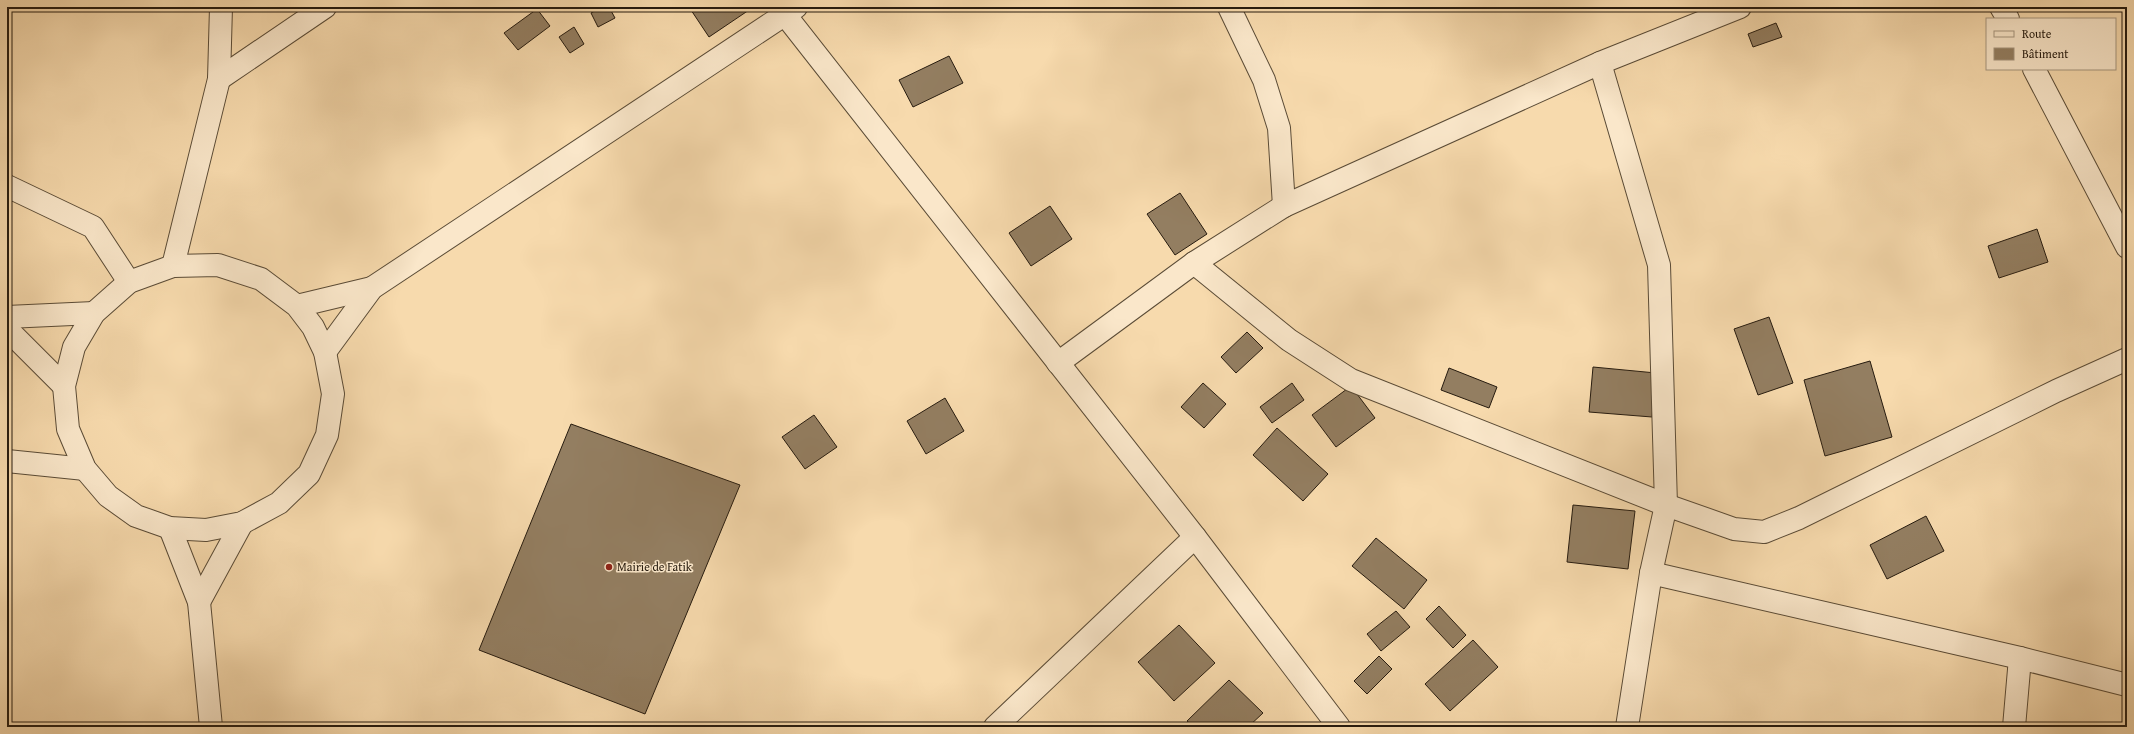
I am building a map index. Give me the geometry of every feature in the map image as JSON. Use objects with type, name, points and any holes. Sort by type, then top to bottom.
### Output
[{"type":"street","points":[[172,266],[219,78],[221,7]]},
{"type":"street","points":[[219,78],[325,7]]},
{"type":"street","points":[[1229,7],[1264,80],[1279,128],[1284,206]]},
{"type":"street","points":[[1058,363],[1194,263],[1284,206],[1600,63],[1740,7]]},
{"type":"street","points":[[2001,7],[2007,18]]},
{"type":"street","points":[[325,352],[372,288],[786,9],[1058,363],[1195,537],[1339,727]]},
{"type":"street","points":[[1600,63],[1659,265],[1666,505],[1651,573],[1627,727]]},
{"type":"street","points":[[2035,70],[2127,247]]},
{"type":"street","points":[[7,186],[93,227],[129,282]]},
{"type":"street","points":[[1194,263],[1289,340],[1351,380],[1666,505],[1734,529],[1764,532],[1799,518],[2056,391],[2127,359]]},
{"type":"street","points":[[218,265],[261,279],[297,306],[313,327],[325,352],[333,394],[327,435],[309,474],[279,504],[242,523],[206,530],[170,528],[136,516],[108,496],[85,469],[68,429],[64,386],[74,347],[94,313],[129,282],[172,266],[218,265]]},
{"type":"street","points":[[297,306],[372,288]]},
{"type":"street","points":[[7,317],[94,313]]},
{"type":"street","points":[[7,329],[64,386]]},
{"type":"street","points":[[7,461],[85,469]]},
{"type":"street","points":[[199,602],[242,523]]},
{"type":"street","points":[[170,528],[199,602],[212,727]]},
{"type":"street","points":[[995,727],[1195,537]]},
{"type":"street","points":[[1651,573],[2020,658],[2127,685]]},
{"type":"street","points":[[2014,727],[2020,658]]},
{"type":"building","points":[[602,7],[609,7],[615,18],[598,27],[591,13]]},
{"type":"building","points":[[689,7],[751,7],[752,8],[709,37]]},
{"type":"building","points":[[537,9],[550,26],[518,50],[504,33]]},
{"type":"building","points":[[1776,23],[1782,37],[1753,47],[1748,34]]},
{"type":"building","points":[[574,27],[584,44],[570,53],[559,37]]},
{"type":"building","points":[[949,56],[963,83],[913,107],[899,80]]},
{"type":"building","points":[[1180,193],[1207,234],[1175,255],[1147,214]]},
{"type":"building","points":[[1050,206],[1072,239],[1031,266],[1009,233]]},
{"type":"building","points":[[2037,229],[2048,262],[1999,278],[1988,246]]},
{"type":"building","points":[[1769,317],[1793,383],[1758,395],[1734,329]]},
{"type":"building","points":[[1247,332],[1263,348],[1236,373],[1221,357]]},
{"type":"building","points":[[1870,361],[1892,437],[1825,456],[1804,380]]},
{"type":"building","points":[[1593,367],[1656,373],[1652,417],[1589,412]]},
{"type":"building","points":[[1449,368],[1497,387],[1489,408],[1441,390]]},
{"type":"building","points":[[1203,383],[1226,404],[1204,428],[1181,407]]},
{"type":"building","points":[[1292,383],[1304,400],[1272,423],[1260,407]]},
{"type":"building","points":[[1351,386],[1375,418],[1336,447],[1312,415]]},
{"type":"building","points":[[945,398],[964,431],[926,454],[907,421]]},
{"type":"building","points":[[814,415],[837,447],[805,469],[782,437]]},
{"type":"building","name":"Mairie de Fatik","points":[[571,424],[740,485],[645,714],[479,650]]},
{"type":"building","points":[[1277,428],[1328,474],[1303,501],[1253,455]]},
{"type":"building","points":[[1573,505],[1635,511],[1628,569],[1567,562]]},
{"type":"building","points":[[1926,516],[1944,551],[1887,579],[1870,545]]},
{"type":"building","points":[[1376,538],[1427,580],[1404,609],[1352,566]]},
{"type":"building","points":[[1439,606],[1466,635],[1453,648],[1426,619]]},
{"type":"building","points":[[1396,611],[1410,627],[1381,651],[1367,634]]},
{"type":"building","points":[[1179,625],[1215,663],[1174,701],[1138,662]]},
{"type":"building","points":[[1473,640],[1498,667],[1450,711],[1425,684]]},
{"type":"building","points":[[1379,656],[1392,669],[1367,694],[1354,681]]},
{"type":"building","points":[[1229,680],[1263,713],[1248,727],[1194,727],[1187,721]]},
{"type":"place","name":"Mairie de Fatik","points":[[609,567]]}]
